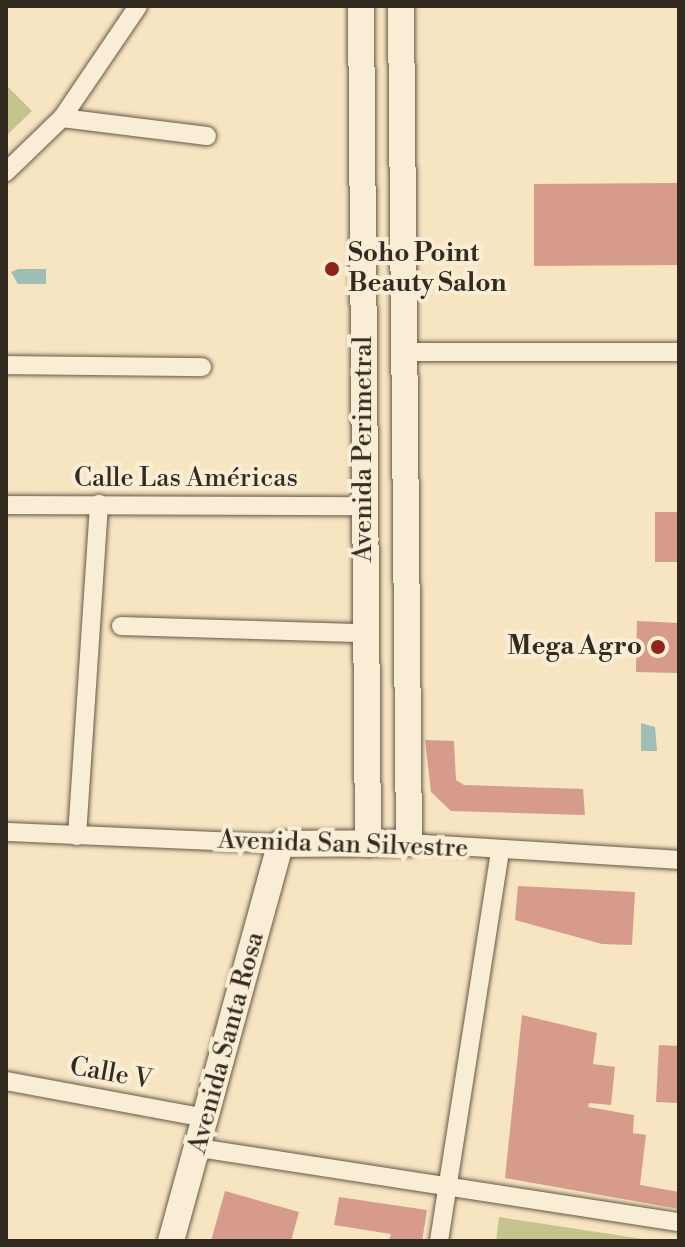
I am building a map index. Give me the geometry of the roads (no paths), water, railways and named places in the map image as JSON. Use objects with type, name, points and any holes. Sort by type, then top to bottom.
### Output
[{"type":"street","points":[[6,172],[62,118],[138,6]]},
{"type":"street","name":"Avenida Perimetral","points":[[361,6],[368,844]]},
{"type":"street","name":"Avenida Perimetral","points":[[401,6],[409,843]]},
{"type":"street","points":[[62,118],[207,136]]},
{"type":"street","points":[[405,352],[679,352]]},
{"type":"street","points":[[6,365],[202,367]]},
{"type":"street","points":[[365,428],[405,427]]},
{"type":"street","points":[[77,836],[99,504]]},
{"type":"street","name":"Calle Las Américas","points":[[6,505],[366,506]]},
{"type":"street","points":[[121,626],[364,633]]},
{"type":"street","name":"Avenida San Silvestre","points":[[6,832],[280,844],[409,843],[679,860]]},
{"type":"street","name":"Avenida Santa Rosa","points":[[171,1241],[280,844]]},
{"type":"street","points":[[439,1241],[500,850]]},
{"type":"street","name":"Calle V","points":[[6,1081],[206,1118]]},
{"type":"street","points":[[199,1148],[679,1222]]},
{"type":"water","points":[[46,269],[46,284],[18,284],[11,272]]},
{"type":"water","points":[[641,723],[655,727],[657,751],[641,751]]},
{"type":"place","name":"Soho Point Beauty Salon","points":[[332,269]]},
{"type":"place","name":"Mega Agro","points":[[658,647]]}]
